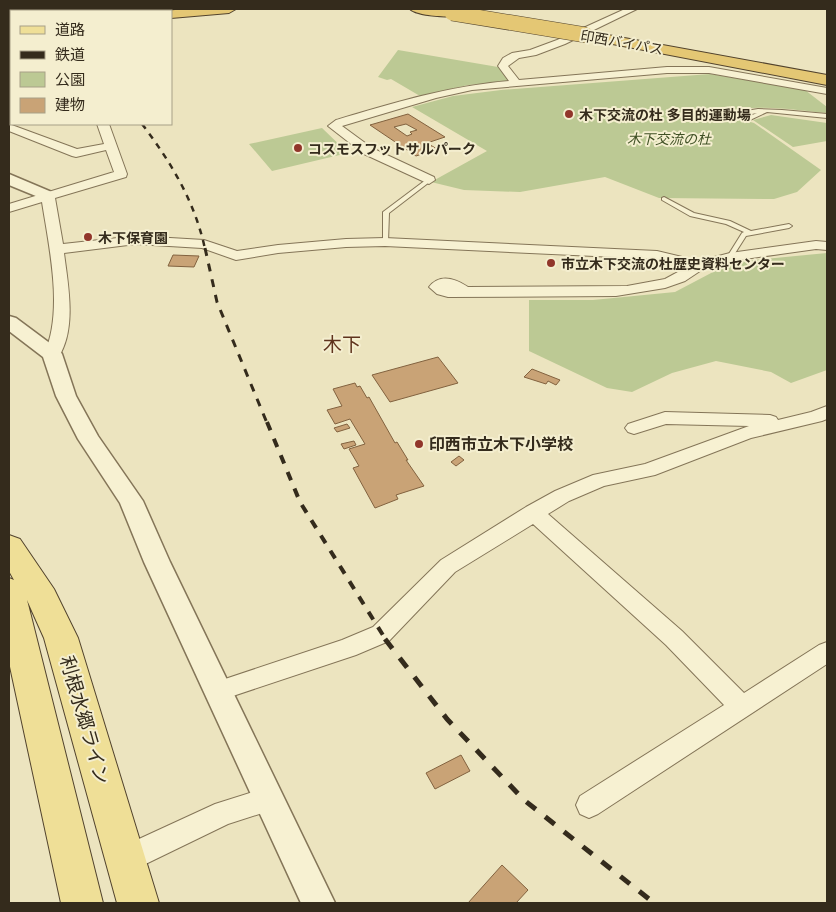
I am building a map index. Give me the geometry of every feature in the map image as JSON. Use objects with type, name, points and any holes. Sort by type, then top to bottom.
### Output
[{"type":"highway","points":[[172,14],[229,9]]},
{"type":"highway","name":"印西バイパス","points":[[416,9],[452,12],[586,35],[827,80]]},
{"type":"main road","name":"利根水郷ライン","points":[[9,547],[43,598],[61,638],[138,903]]},
{"type":"main road","points":[[9,591],[82,903]]},
{"type":"street","points":[[516,83],[503,66],[507,60],[516,55],[532,53],[561,42],[632,9]]},
{"type":"street","points":[[429,180],[368,151],[334,126],[340,122],[444,92],[472,87],[686,69],[735,74],[827,91]]},
{"type":"street","points":[[9,208],[121,174],[103,125]]},
{"type":"street","points":[[9,127],[76,153],[110,146]]},
{"type":"street","points":[[9,179],[48,196]]},
{"type":"street","points":[[48,196],[57,249],[62,304],[57,348],[52,354]]},
{"type":"street","points":[[57,249],[136,240],[204,244],[236,256],[278,249],[346,242],[385,242],[657,256],[686,261],[698,266]]},
{"type":"street","points":[[465,292],[616,291],[641,289],[664,284],[686,276],[698,266],[730,257],[827,246]]},
{"type":"street","points":[[9,322],[52,354],[66,396],[89,439],[131,501],[318,903]]},
{"type":"street","points":[[218,691],[348,648],[381,634],[448,566],[533,512],[562,496],[600,480],[648,470],[747,433],[827,412]]},
{"type":"street","points":[[634,428],[665,418],[801,420]]},
{"type":"street","points":[[533,512],[674,638],[741,706]]},
{"type":"street","points":[[589,805],[827,652]]},
{"type":"street","points":[[125,860],[224,813],[269,799]]},
{"type":"lane","points":[[766,111],[827,116]]},
{"type":"lane","points":[[385,242],[386,212],[429,180]]},
{"type":"lane","points":[[664,199],[692,215],[728,222],[751,233]]},
{"type":"lane","points":[[730,257],[744,234],[788,226]]},
{"type":"green space","points":[[398,50],[503,68],[509,82],[468,85],[420,96],[391,79],[387,80],[378,77]]},
{"type":"green space","name":"木下交流の杜","points":[[710,74],[805,90],[827,107],[827,113],[789,109],[748,108],[726,115],[754,123],[821,170],[797,192],[774,199],[659,198],[605,177],[520,192],[464,190],[431,182],[487,151],[412,107],[453,96],[501,90]]},
{"type":"green space","points":[[771,115],[827,123],[827,141],[793,147],[753,120]]},
{"type":"green space","name":"コスモスフットサルパーク","points":[[322,128],[348,153],[272,171],[249,144]]},
{"type":"green space","points":[[827,253],[827,370],[791,383],[771,372],[716,361],[672,373],[632,392],[607,388],[529,351],[529,300],[593,300],[675,292],[732,262]]},
{"type":"building","points":[[408,114],[445,137],[427,143],[437,149],[416,156],[370,125]],"holes":[[[406,124],[417,130],[410,132],[412,134],[407,136],[394,127]]]},
{"type":"building","points":[[173,255],[199,256],[194,267],[168,266]]},
{"type":"building","points":[[438,357],[458,383],[390,402],[372,375]]},
{"type":"building","points":[[532,369],[560,380],[556,385],[548,381],[546,384],[524,377]]},
{"type":"building","points":[[355,383],[357,387],[360,386],[367,398],[369,397],[395,443],[397,442],[408,460],[406,460],[424,486],[396,495],[398,499],[375,508],[353,468],[359,466],[349,449],[365,444],[350,419],[335,424],[327,410],[342,406],[333,389]]},
{"type":"building","points":[[347,424],[350,428],[337,432],[334,428]]},
{"type":"building","points":[[354,441],[356,445],[344,449],[341,444]]},
{"type":"building","points":[[459,456],[464,460],[456,466],[451,462]]},
{"type":"building","points":[[461,755],[470,771],[435,789],[426,773]]},
{"type":"building","points":[[502,865],[528,890],[516,903],[468,903]]},
{"type":"railway","points":[[143,125],[163,153],[181,183],[195,215],[205,249]]},
{"type":"railway","points":[[205,248],[217,302],[267,423]]},
{"type":"railway","points":[[267,422],[300,502],[386,640]]},
{"type":"railway","points":[[385,639],[447,719],[524,800],[654,903]]},
{"type":"place","name":"木下交流の杜 多目的運動場","points":[[569,114]]},
{"type":"place","name":"コスモスフットサルパーク","points":[[298,148]]},
{"type":"place","name":"木下保育園","points":[[88,237]]},
{"type":"place","name":"市立木下交流の杜歴史資料センター","points":[[551,263]]},
{"type":"place","name":"印西市立木下小学校","points":[[419,444]]},
{"type":"district","name":"木下","points":[[342,344]]}]
